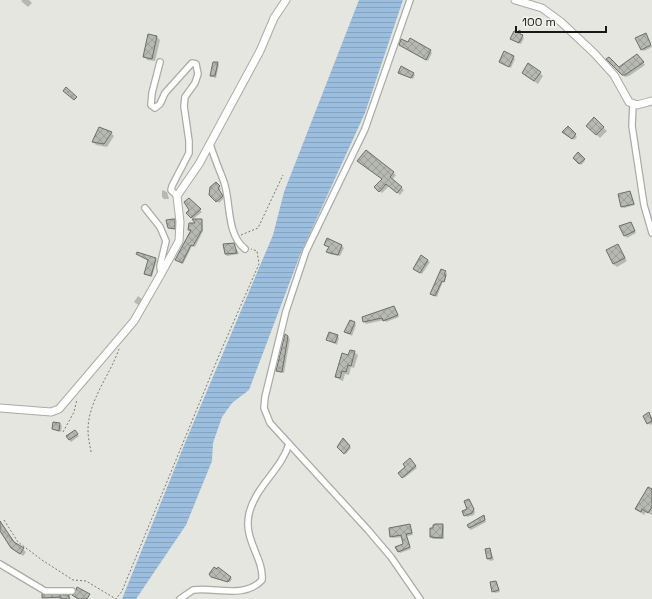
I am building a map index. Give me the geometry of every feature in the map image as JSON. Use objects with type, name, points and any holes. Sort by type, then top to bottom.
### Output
[{"type":"street","points":[[177,196],[199,164],[260,51],[274,18],[286,0]]},
{"type":"street","points":[[410,0],[365,129],[306,251],[286,311],[265,397],[264,408],[270,423],[368,530],[391,557],[420,599]]},
{"type":"street","points":[[515,0],[542,8],[561,22],[594,53],[614,76],[629,102],[633,104],[652,101]]},
{"type":"street","points":[[0,408],[51,412],[59,409],[134,321],[179,241],[180,222],[177,196],[171,190],[189,153],[189,141],[184,106],[185,97],[195,83],[198,74],[196,64],[192,63],[165,93],[160,104],[155,108],[151,105],[152,93],[160,62]]},
{"type":"street","points":[[633,104],[632,126],[644,205],[652,233]]},
{"type":"street","points":[[210,144],[224,183],[234,233],[240,245],[244,249]]},
{"type":"street","points":[[146,208],[160,227],[166,241],[160,266],[161,274]]},
{"type":"street","points":[[180,599],[193,590],[237,593],[251,590],[258,586],[262,580],[263,572],[250,542],[249,514],[258,494],[280,465],[288,444]]},
{"type":"street","points":[[0,564],[45,591],[72,591]]},
{"type":"path","points":[[234,233],[239,235],[258,228],[283,175]]},
{"type":"path","points":[[4,520],[18,542],[42,560],[73,580],[86,581],[116,599],[122,591],[220,353],[259,264],[257,251],[254,249],[244,249]]},
{"type":"path","points":[[91,452],[88,430],[92,412],[99,391],[116,359],[120,348],[119,339]]},
{"type":"path","points":[[63,432],[74,412],[76,390]]},
{"type":"water","points":[[359,0],[403,0],[365,113],[300,255],[249,390],[232,403],[222,417],[213,443],[212,461],[186,525],[136,599],[122,599],[187,438],[273,235],[284,192]]},
{"type":"building","points":[[520,30],[520,34],[523,35],[519,43],[510,39],[514,31],[517,32]]},
{"type":"building","points":[[646,33],[651,45],[641,50],[635,38]]},
{"type":"building","points":[[148,34],[157,36],[152,59],[143,57]]},
{"type":"building","points":[[410,38],[431,50],[426,60],[399,45],[401,39],[408,42]]},
{"type":"building","points":[[504,51],[514,56],[509,67],[499,62]]},
{"type":"building","points":[[637,54],[644,62],[625,75],[622,75],[606,59],[609,57],[619,67]]},
{"type":"building","points":[[213,62],[218,62],[215,76],[210,76]]},
{"type":"building","points":[[528,63],[541,72],[534,81],[522,73]]},
{"type":"building","points":[[401,66],[414,73],[411,78],[398,73]]},
{"type":"building","points":[[66,87],[77,97],[74,100],[63,91]]},
{"type":"building","points":[[594,117],[604,127],[596,135],[586,126]]},
{"type":"building","points":[[568,126],[576,134],[572,139],[562,132]]},
{"type":"building","points":[[99,127],[112,132],[104,144],[92,142]]},
{"type":"building","points":[[366,150],[394,172],[390,177],[402,187],[397,193],[386,184],[379,192],[374,187],[382,179],[357,161]]},
{"type":"building","points":[[578,152],[585,159],[579,164],[573,158]]},
{"type":"building","points":[[216,182],[220,186],[218,188],[223,196],[216,202],[209,195],[210,187]]},
{"type":"building","points":[[630,191],[634,204],[621,207],[618,194]]},
{"type":"building","points":[[189,198],[201,209],[191,218],[186,213],[189,210],[184,202]]},
{"type":"building","points":[[175,219],[175,229],[168,228],[166,220]]},
{"type":"building","points":[[192,219],[202,219],[202,230],[193,246],[191,245],[182,263],[175,260],[191,230],[188,230],[189,223],[195,223]]},
{"type":"building","points":[[631,222],[635,231],[624,236],[619,226]]},
{"type":"building","points":[[327,238],[342,245],[338,255],[326,252],[329,247],[324,245]]},
{"type":"building","points":[[234,243],[237,253],[225,254],[223,244]]},
{"type":"building","points":[[618,244],[625,258],[613,264],[606,250]]},
{"type":"building","points":[[137,252],[156,258],[151,276],[144,274],[148,260],[136,254]]},
{"type":"building","points":[[421,255],[428,260],[420,273],[413,269]]},
{"type":"building","points":[[441,269],[446,271],[444,274],[446,275],[444,282],[442,281],[435,296],[430,294]]},
{"type":"building","points":[[394,306],[398,315],[383,321],[382,318],[363,322],[362,317]]},
{"type":"building","points":[[350,320],[355,322],[350,334],[344,332]]},
{"type":"building","points":[[329,332],[338,335],[335,343],[326,340]]},
{"type":"building","points":[[285,334],[288,336],[282,372],[276,371]]},
{"type":"building","points":[[350,350],[355,351],[351,366],[348,365],[346,372],[342,371],[340,378],[335,377],[342,353],[348,355]]},
{"type":"building","points":[[649,412],[652,421],[647,424],[643,416]]},
{"type":"building","points":[[53,422],[60,423],[59,431],[52,429]]},
{"type":"building","points":[[75,430],[78,434],[69,440],[66,436]]},
{"type":"building","points":[[343,438],[350,446],[344,454],[337,447]]},
{"type":"building","points":[[410,458],[416,466],[402,478],[398,473],[405,467],[403,464]]},
{"type":"building","points":[[648,487],[652,489],[652,507],[648,513],[642,509],[641,512],[635,509]]},
{"type":"building","points":[[469,499],[474,509],[472,513],[464,516],[462,511],[467,509],[464,501]]},
{"type":"building","points":[[484,515],[485,520],[469,528],[467,525]]},
{"type":"building","points":[[0,521],[14,542],[24,548],[20,554],[11,548],[0,531]]},
{"type":"building","points":[[410,524],[412,533],[406,534],[410,547],[398,552],[395,547],[403,544],[401,535],[390,537],[389,528]]},
{"type":"building","points":[[443,524],[442,538],[430,537],[430,528],[433,528],[433,525]]},
{"type":"building","points":[[490,548],[492,558],[487,559],[485,549]]},
{"type":"building","points":[[214,567],[217,569],[218,567],[231,577],[228,582],[211,577],[209,574]]},
{"type":"building","points":[[496,581],[499,590],[492,592],[490,582]]},
{"type":"building","points":[[77,587],[90,594],[87,599],[78,599],[72,595],[75,593]]},
{"type":"building","points":[[42,594],[69,595],[69,599],[61,599],[61,597],[42,598]]}]
